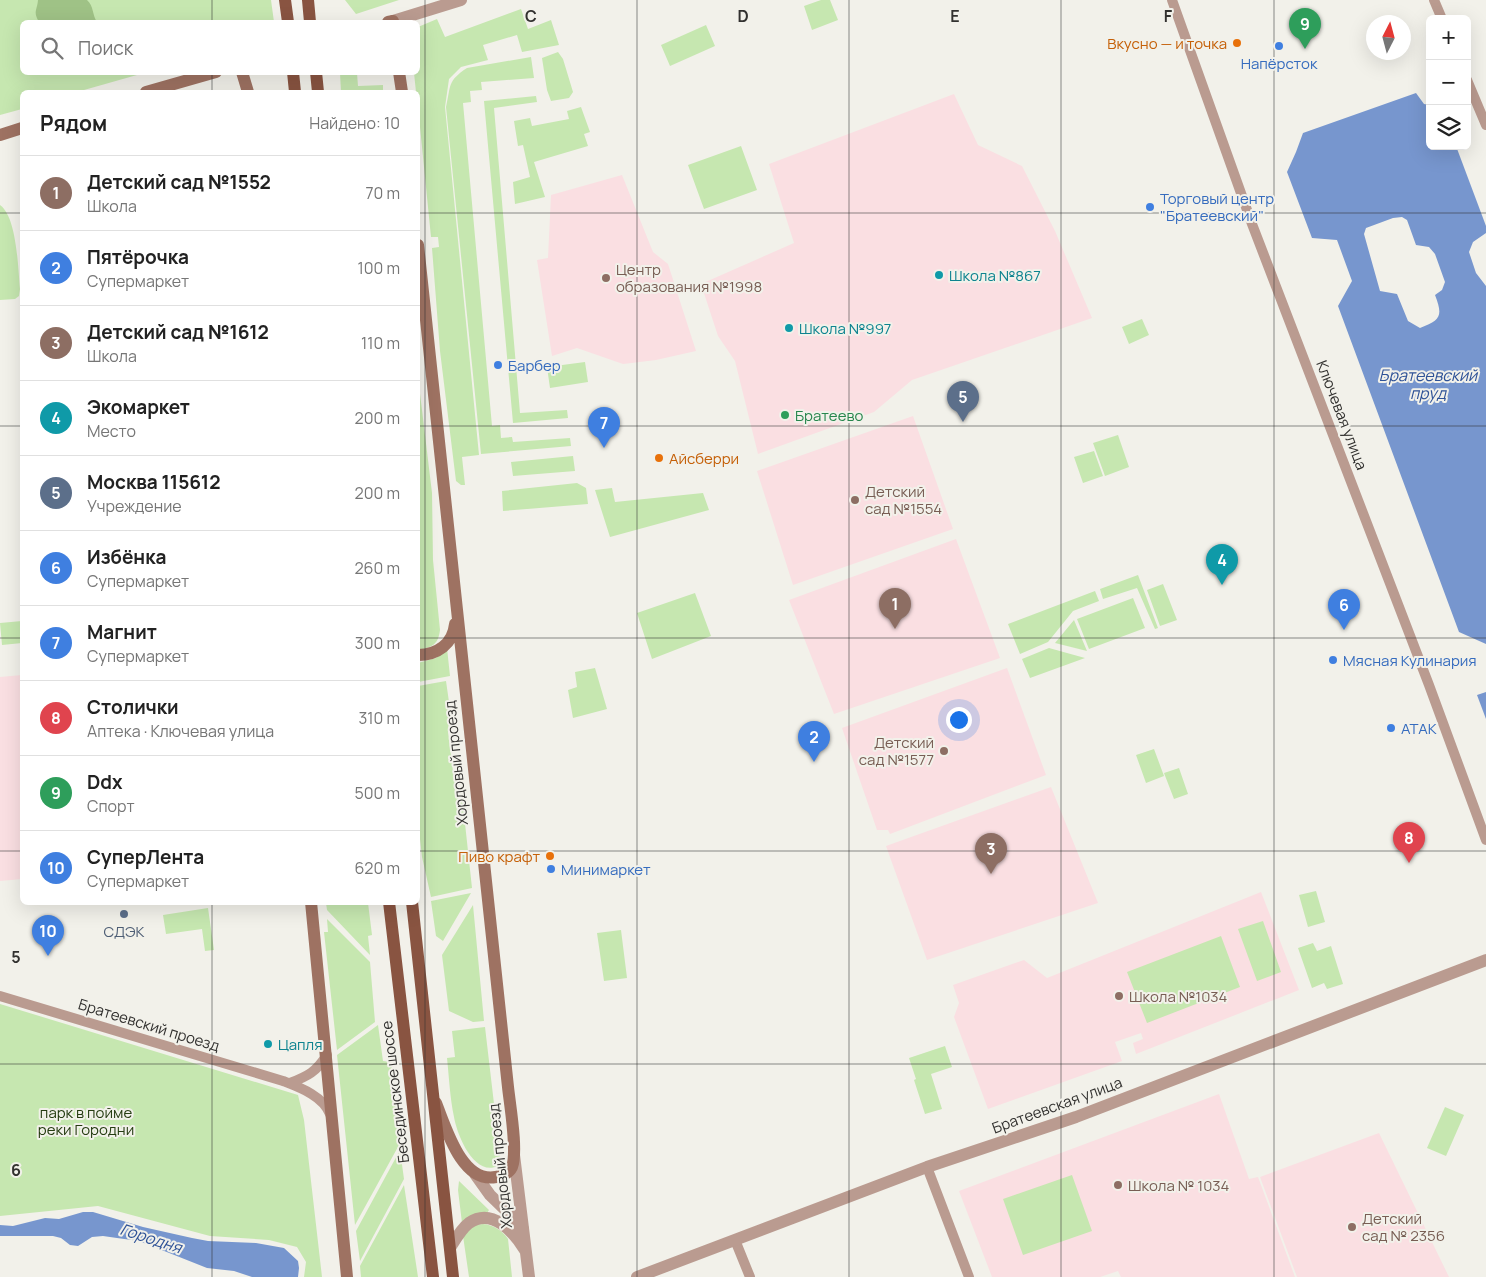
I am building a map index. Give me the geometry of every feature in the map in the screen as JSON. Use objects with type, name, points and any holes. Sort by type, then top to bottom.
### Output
[{"type":"main road","points":[[285,0],[288,20]]},
{"type":"main road","points":[[308,0],[310,20]]},
{"type":"main road","points":[[153,90],[206,75]]},
{"type":"main road","points":[[243,75],[247,90]]},
{"type":"main road","points":[[293,75],[295,90]]},
{"type":"main road","points":[[316,75],[318,90]]},
{"type":"main road","points":[[399,75],[402,90]]},
{"type":"main road","points":[[0,135],[20,129]]},
{"type":"main road","name":"Хордовый проезд","points":[[420,264],[456,614],[490,914],[514,1156]]},
{"type":"main road","points":[[420,655],[434,652],[444,647],[454,632],[456,614]]},
{"type":"main road","points":[[311,905],[347,1277]]},
{"type":"main road","name":"Бесединское шоссе","points":[[389,905],[433,1277]]},
{"type":"main road","points":[[412,905],[453,1277]]},
{"type":"main road","points":[[433,1094],[449,1136],[466,1165],[475,1174],[488,1178],[505,1174],[511,1169],[514,1156]]},
{"type":"street","points":[[398,20],[461,0]]},
{"type":"street","name":"Ключевая улица","points":[[1172,0],[1244,202],[1429,685],[1486,840]]},
{"type":"street","points":[[1434,0],[1440,15]]},
{"type":"street","points":[[1471,89],[1486,125]]},
{"type":"street","name":"Братеевская улица","points":[[637,1277],[927,1167],[1076,1117],[1486,960]]},
{"type":"street","name":"Братеевский проезд","points":[[0,996],[290,1083],[319,1099],[328,1108],[333,1120]]},
{"type":"street","points":[[290,1083],[307,1077],[327,1055]]},
{"type":"street","name":"Хордовый проезд","points":[[514,1156],[528,1277]]},
{"type":"street","points":[[927,1167],[969,1277]]},
{"type":"street","points":[[475,1174],[490,1195],[523,1227]]},
{"type":"street","points":[[450,1248],[468,1224],[476,1219],[484,1218],[500,1222],[518,1238],[526,1252]]},
{"type":"street","points":[[735,1240],[750,1277]]},
{"type":"shaded area","points":[[954,94],[978,145],[1022,166],[1055,231],[1092,318],[912,380],[874,412],[758,454],[735,361],[718,336],[701,284],[794,243],[769,164]]},
{"type":"shaded area","name":"Центр образования №1998","points":[[622,175],[653,252],[668,264],[696,351],[656,360],[623,364],[577,348],[552,356],[537,260],[548,258],[551,195]]},
{"type":"shaded area","name":"Детский сад №1554","points":[[913,416],[953,529],[793,585],[757,471]]},
{"type":"shaded area","points":[[956,539],[1000,658],[834,714],[789,600]]},
{"type":"shaded area","name":"Детский сад №1577","points":[[1007,668],[1046,775],[890,834],[888,830],[877,830],[842,728]]},
{"type":"shaded area","points":[[20,675],[20,879],[0,881],[0,677]]},
{"type":"shaded area","points":[[1051,787],[1098,903],[927,960],[886,846]]},
{"type":"shaded area","name":"Школа №1034","points":[[1261,892],[1299,990],[1136,1054],[1133,1043],[1143,1039],[1141,1033],[1115,1042],[1122,1061],[988,1109],[954,1017],[959,1003],[953,985],[1024,960],[1047,978]]},
{"type":"shaded area","name":"Школа № 1034","points":[[1219,1094],[1249,1179],[1258,1177],[1295,1277],[1121,1277],[1118,1271],[1100,1277],[992,1277],[959,1191]]},
{"type":"shaded area","name":"Детский сад № 2356","points":[[1379,1133],[1449,1277],[1297,1277],[1260,1177]]},
{"type":"green space","points":[[0,0],[271,0],[274,20],[20,20],[20,75],[137,75],[84,90],[20,90],[20,110],[0,115]]},
{"type":"green space","points":[[38,0],[87,0],[91,5],[96,20],[38,20],[36,13]]},
{"type":"green space","points":[[345,0],[399,0],[356,14]]},
{"type":"green space","points":[[821,0],[830,0],[838,20],[812,30],[804,6]]},
{"type":"green space","points":[[521,9],[528,29],[551,20],[559,45],[522,52],[517,35],[483,45],[488,60],[461,67],[449,79],[445,107],[479,455],[462,457],[465,485],[461,485],[456,481],[440,351],[432,248],[439,247],[438,237],[431,237],[420,127],[420,90],[416,90],[414,75],[420,75],[420,26],[437,19],[445,37]]},
{"type":"green space","points":[[706,25],[715,46],[670,66],[661,45]]},
{"type":"green space","points":[[558,52],[563,59],[573,92],[569,98],[551,101],[547,90],[542,58]]},
{"type":"green space","points":[[531,57],[534,78],[481,82],[482,90],[470,91],[471,102],[463,103],[492,426],[500,425],[501,438],[512,437],[513,442],[570,438],[571,446],[481,454],[446,107],[451,84],[467,68]]},
{"type":"green space","points":[[340,75],[357,75],[358,86],[383,85],[383,90],[341,90]]},
{"type":"green space","points":[[536,96],[537,102],[494,108],[520,413],[567,410],[568,418],[513,423],[484,101]]},
{"type":"green space","points":[[581,107],[590,132],[584,134],[588,146],[534,162],[545,197],[515,204],[513,182],[530,177],[523,145],[518,146],[514,121],[530,118],[532,126],[569,119],[567,111]]},
{"type":"green space","points":[[741,146],[757,190],[704,209],[688,165]]},
{"type":"green space","points":[[0,205],[6,211],[10,220],[16,244],[20,289],[19,296],[15,299],[0,300]]},
{"type":"green space","points":[[1142,319],[1149,335],[1129,344],[1122,327]]},
{"type":"green space","points":[[585,362],[588,382],[550,388],[547,367]]},
{"type":"green space","points":[[420,394],[432,493],[433,560],[440,630],[434,645],[420,650]]},
{"type":"green space","points":[[1118,435],[1129,467],[1105,476],[1093,443]]},
{"type":"green space","points":[[1094,451],[1103,476],[1083,483],[1074,457]]},
{"type":"green space","points":[[573,456],[575,471],[513,476],[511,462]]},
{"type":"green space","points":[[577,483],[586,488],[588,504],[503,511],[502,491]]},
{"type":"green space","points":[[612,488],[615,502],[703,493],[709,510],[610,537],[595,490]]},
{"type":"green space","points":[[1138,575],[1158,628],[1155,629],[1137,588],[1103,599],[1100,589]]},
{"type":"green space","points":[[1163,584],[1177,620],[1160,626],[1147,590]]},
{"type":"green space","points":[[1095,591],[1099,601],[1073,611],[1048,642],[1020,654],[1008,624]]},
{"type":"green space","points":[[695,593],[711,636],[652,659],[637,613]]},
{"type":"green space","points":[[1133,598],[1145,628],[1089,649],[1077,619]]},
{"type":"green space","points":[[1074,620],[1087,651],[1055,643]]},
{"type":"green space","points":[[20,621],[20,643],[2,645],[0,623]]},
{"type":"green space","points":[[447,648],[450,676],[420,682],[420,662],[436,658]]},
{"type":"green space","points":[[1049,648],[1085,658],[1030,678],[1022,659]]},
{"type":"green space","points":[[595,668],[607,709],[573,718],[568,690],[577,687],[575,672]]},
{"type":"green space","points":[[446,681],[450,709],[448,732],[454,779],[463,805],[472,888],[431,897],[420,839],[420,686]]},
{"type":"green space","points":[[1154,749],[1164,776],[1146,783],[1136,755]]},
{"type":"green space","points":[[1179,768],[1188,794],[1174,799],[1164,773]]},
{"type":"green space","points":[[1316,891],[1325,922],[1308,927],[1299,895]]},
{"type":"green space","points":[[471,893],[443,941],[436,936],[431,901]]},
{"type":"green space","points":[[326,905],[368,905],[372,935],[368,936],[370,955],[327,910]]},
{"type":"green space","points":[[473,905],[484,1021],[473,1022],[449,1011],[442,955]]},
{"type":"green space","points":[[208,908],[214,950],[205,951],[202,929],[166,934],[163,915]]},
{"type":"green space","points":[[327,919],[370,962],[375,1022],[337,1050],[324,932],[328,932]]},
{"type":"green space","points":[[1263,921],[1281,972],[1257,981],[1238,929]]},
{"type":"green space","points":[[621,930],[627,978],[604,981],[597,933]]},
{"type":"green space","points":[[1221,936],[1240,987],[1147,1023],[1127,972]]},
{"type":"green space","points":[[1313,943],[1317,951],[1331,946],[1343,984],[1327,989],[1324,983],[1312,988],[1298,948]]},
{"type":"green space","name":"парк в пойме реки Городни","points":[[0,1004],[298,1095],[304,1120],[322,1277],[304,1277],[306,1262],[297,1247],[269,1240],[210,1236],[98,1206],[0,1216]]},
{"type":"green space","points":[[378,1025],[383,1061],[391,1062],[399,1145],[355,1225],[337,1055]]},
{"type":"green space","points":[[485,1027],[500,1155],[498,1166],[489,1168],[481,1166],[474,1160],[459,1134],[453,1110],[447,1058],[455,1057],[452,1031]]},
{"type":"green space","points":[[945,1046],[952,1067],[931,1074],[942,1109],[925,1114],[909,1058]]},
{"type":"green space","points":[[1445,1107],[1464,1115],[1446,1156],[1427,1148]]},
{"type":"green space","points":[[400,1150],[404,1179],[360,1261],[356,1231]]},
{"type":"green space","points":[[1072,1175],[1092,1231],[1023,1255],[1003,1199]]},
{"type":"green space","points":[[459,1181],[489,1210],[487,1213],[462,1223],[458,1190]]},
{"type":"green space","points":[[404,1185],[418,1277],[361,1277],[360,1266]]},
{"type":"green space","points":[[483,1224],[497,1228],[508,1239],[512,1277],[469,1277],[463,1236],[475,1225]]},
{"type":"water","name":"Братеевский пруд","points":[[1416,93],[1426,104],[1426,150],[1458,150],[1486,226],[1486,233],[1473,242],[1469,252],[1476,273],[1486,286],[1486,644],[1459,632],[1338,306],[1352,281],[1337,240],[1312,238],[1287,172],[1303,133]],"holes":[[[1402,217],[1407,220],[1416,245],[1429,247],[1435,254],[1445,282],[1442,290],[1435,295],[1439,308],[1436,320],[1420,328],[1408,321],[1397,294],[1380,291],[1364,234],[1366,228],[1393,218]]]},
{"type":"water","points":[[1486,692],[1486,719],[1477,695]]},
{"type":"water","name":"Городня","points":[[83,1212],[93,1212],[143,1227],[208,1241],[256,1243],[284,1248],[298,1261],[298,1277],[252,1277],[234,1271],[207,1268],[139,1241],[103,1236],[92,1237],[78,1246],[70,1245],[61,1238],[53,1236],[0,1236],[0,1225],[13,1226],[45,1218],[59,1219]]},
{"type":"place","name":"Вкусно — и точка","points":[[1237,43]]},
{"type":"place","name":"Напёрсток","points":[[1279,46]]},
{"type":"place","name":"Ddx","points":[[1305,49]]},
{"type":"place","name":"Торговый центр \"Братеевский\"","points":[[1150,207]]},
{"type":"place","name":"Школа №867","points":[[939,275]]},
{"type":"place","name":"Центр образования №1998","points":[[606,278]]},
{"type":"place","name":"Школа №997","points":[[789,328]]},
{"type":"place","name":"Барбер","points":[[498,365]]},
{"type":"place","name":"Братеево","points":[[785,415]]},
{"type":"place","name":"Москва 115612","points":[[963,422]]},
{"type":"place","name":"Магнит","points":[[604,448]]},
{"type":"place","name":"Айсберри","points":[[659,458]]},
{"type":"place","name":"Детский сад №1554","points":[[855,500]]},
{"type":"place","name":"Экомаркет","points":[[1222,585]]},
{"type":"place","name":"Детский сад №1552","points":[[895,629]]},
{"type":"place","name":"Избёнка","points":[[1344,630]]},
{"type":"place","name":"Мясная Кулинария","points":[[1333,660]]},
{"type":"place","name":"АТАК","points":[[1391,728]]},
{"type":"place","name":"Детский сад №1577","points":[[944,751]]},
{"type":"place","name":"Пятёрочка","points":[[814,762]]},
{"type":"place","name":"Пиво крафт","points":[[550,856]]},
{"type":"place","name":"Столички","points":[[1409,863]]},
{"type":"place","name":"Минимаркет","points":[[551,869]]},
{"type":"place","name":"Детский сад №1612","points":[[991,874]]},
{"type":"place","name":"СДЭК","points":[[124,914]]},
{"type":"place","name":"СуперЛента","points":[[48,956]]},
{"type":"place","name":"Школа №1034","points":[[1119,996]]},
{"type":"place","name":"Цапля","points":[[268,1044]]},
{"type":"place","name":"Школа № 1034","points":[[1118,1185]]},
{"type":"place","name":"Детский сад № 2356","points":[[1352,1227]]}]
